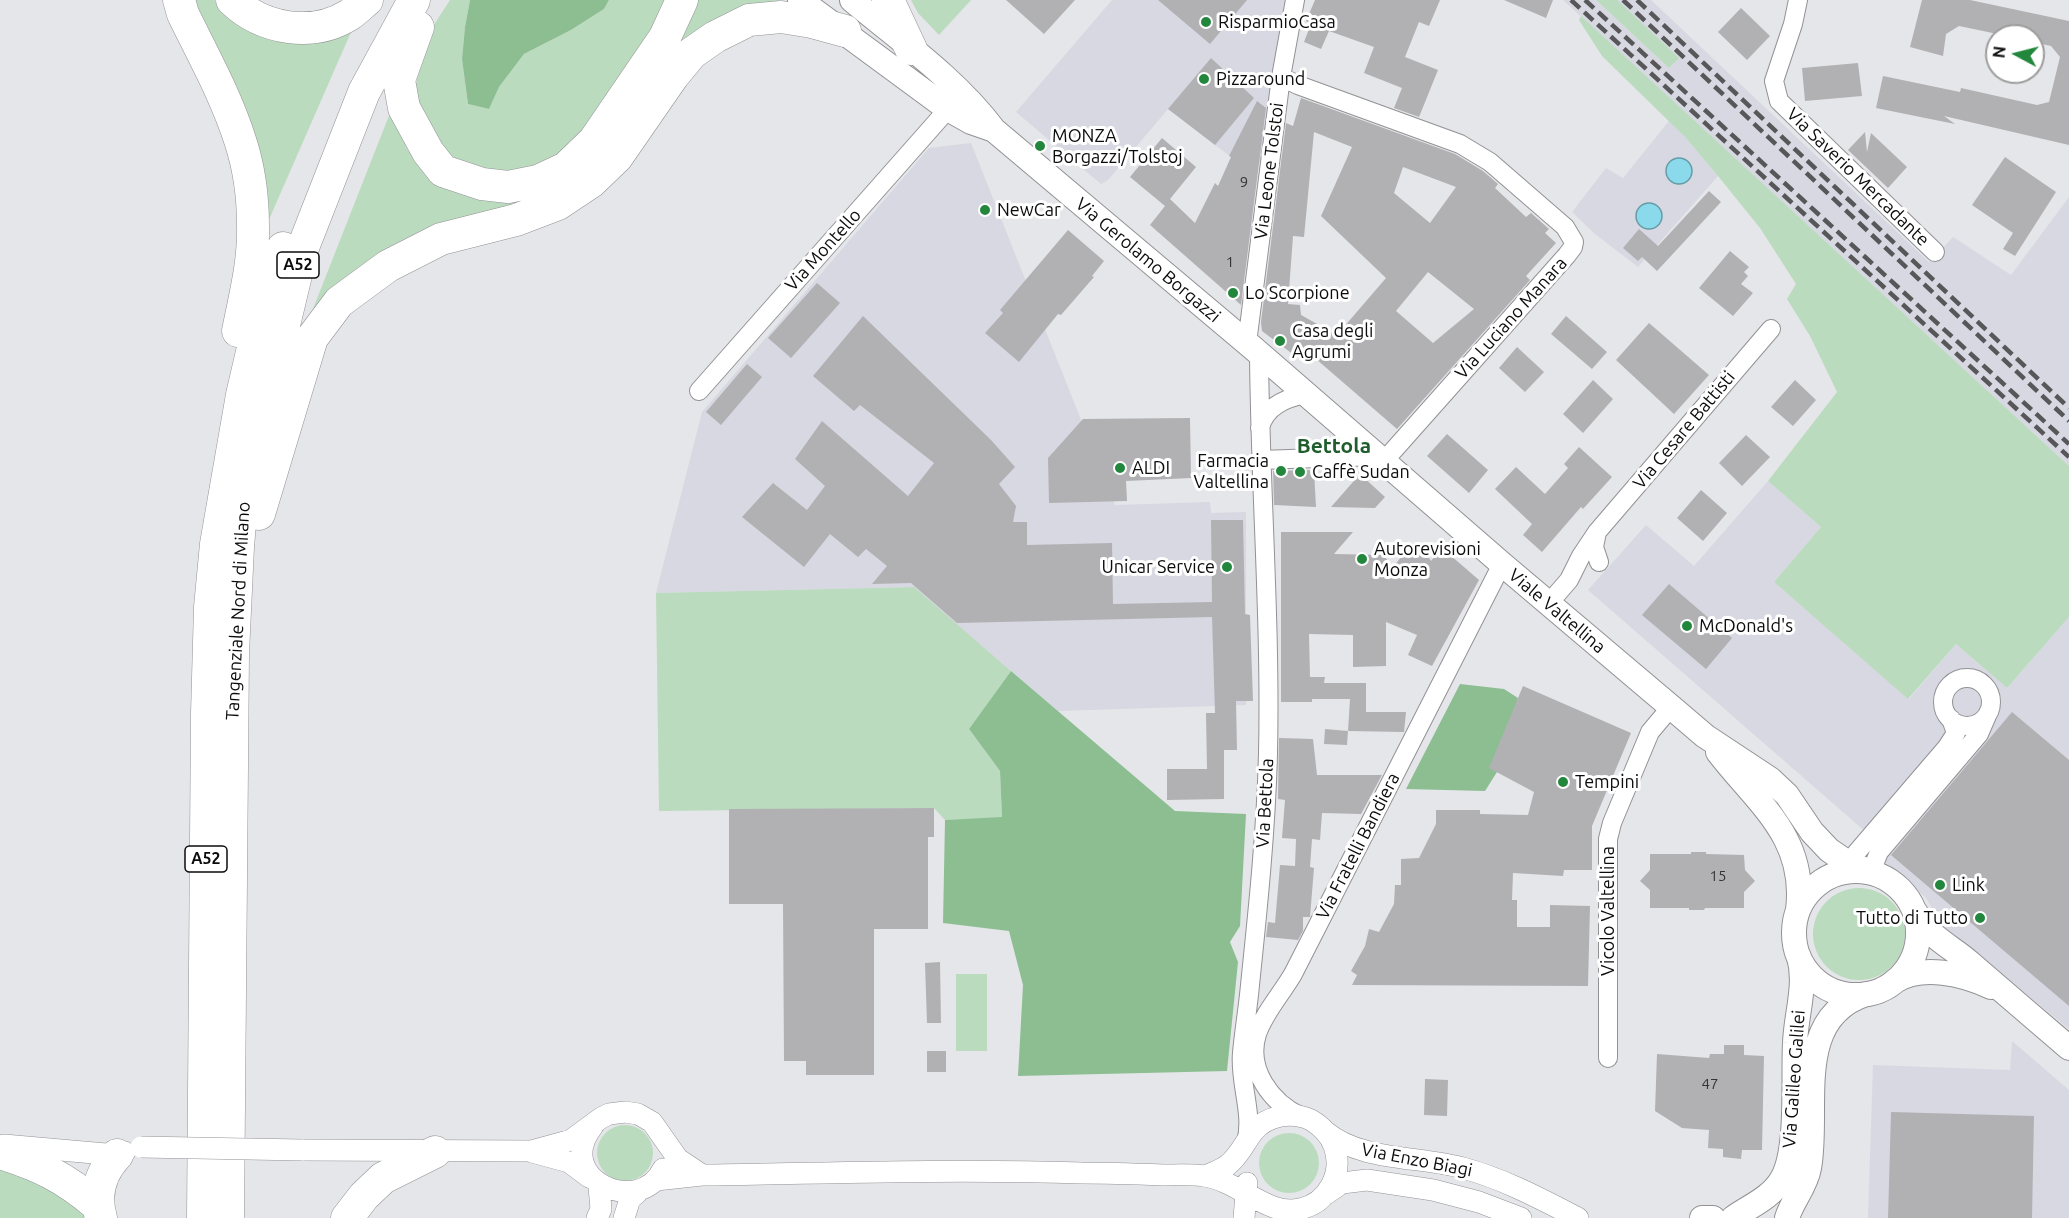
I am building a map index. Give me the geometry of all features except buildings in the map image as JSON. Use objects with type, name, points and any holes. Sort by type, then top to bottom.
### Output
[{"type":"highway","points":[[179,0],[183,14],[224,100],[240,140],[250,183],[254,227],[249,275],[221,433],[223,501]]},
{"type":"highway","points":[[232,0],[258,19],[283,27],[305,28],[327,24],[349,15],[367,0]]},
{"type":"highway","name":"Tangenziale Nord di Milano","points":[[203,1218],[207,714],[210,607],[223,501],[242,396],[259,322],[280,257],[335,109],[390,0]]},
{"type":"highway","name":"Tangenziale Nord di Milano","points":[[228,1218],[233,653],[242,500],[302,250],[364,92],[414,0]]},
{"type":"highway","points":[[429,0],[399,80],[404,108],[428,152],[443,171],[482,184],[508,187],[538,181],[566,168],[594,141],[665,37],[682,0]]},
{"type":"highway","points":[[888,0],[911,49]]},
{"type":"highway","points":[[238,547],[255,526],[312,338],[339,302],[388,266],[441,239],[516,220],[558,204],[591,182],[617,157],[673,76],[692,53],[715,37],[749,20],[782,17],[812,22],[845,32]]},
{"type":"highway","points":[[99,1211],[102,1176],[107,1166],[129,1151]]},
{"type":"highway","points":[[347,1218],[364,1196],[383,1178],[435,1152]]},
{"type":"highway","points":[[0,1154],[36,1165],[59,1176],[99,1211]]},
{"type":"main road","name":"Via Gerolamo Borgazzi","points":[[800,0],[948,109],[994,130]]},
{"type":"main road","name":"Via Gerolamo Borgazzi","points":[[852,0],[970,100],[994,130],[1253,349]]},
{"type":"main road","name":"Viale Valtellina","points":[[1253,349],[1705,736],[1760,772],[1780,789],[1793,803],[1817,839],[1844,868],[1871,872]]},
{"type":"main road","name":"Viale Valtellina","points":[[1705,736],[1738,778],[1772,815],[1783,834],[1794,860],[1799,883],[1796,919]]},
{"type":"main road","points":[[1844,868],[1813,888],[1802,902],[1796,919],[1794,938],[1797,952],[1806,970],[1824,986],[1842,993],[1866,994],[1884,989],[1895,981],[1907,969],[1915,953],[1919,935],[1916,913]]},
{"type":"main road","points":[[1871,872],[1898,886],[1910,901],[1922,924],[1933,935],[1968,961],[2069,1048]]},
{"type":"main road","name":"Via Galileo Galilei","points":[[1733,1218],[1768,1196],[1783,1179],[1788,1163],[1793,1134],[1795,1033],[1802,979],[1797,952]]},
{"type":"main road","points":[[1895,981],[1914,973],[1942,973],[1975,980],[2004,993]]},
{"type":"main road","name":"Via Galileo Galilei","points":[[1787,1218],[1809,1170],[1812,1142],[1813,1067],[1818,1041],[1833,1016],[1853,999],[1866,994]]},
{"type":"main road","points":[[1702,1218],[1713,1218]]},
{"type":"street","name":"Via Leone Tolstoi","points":[[1253,349],[1281,77],[1295,0]]},
{"type":"street","name":"Via Saverio Mercadante","points":[[1798,0],[1793,24],[1774,81],[1779,100],[1935,252]]},
{"type":"street","name":"Via Luciano Manara","points":[[1281,77],[1298,86],[1460,144],[1490,162],[1565,228],[1574,242],[1567,255],[1381,459]]},
{"type":"street","name":"Via Montello","points":[[699,391],[948,109]]},
{"type":"street","name":"Via Cesare Battisti","points":[[1549,603],[1569,580],[1597,532],[1771,329]]},
{"type":"street","name":"Via Bettola","points":[[1246,1144],[1250,1120],[1243,1082],[1242,1053],[1255,943],[1266,805],[1269,700],[1260,429],[1253,349]]},
{"type":"street","points":[[1260,429],[1264,415],[1271,408],[1288,398],[1306,394]]},
{"type":"street","points":[[1260,460],[1381,459]]},
{"type":"street","points":[[1597,532],[1594,547],[1599,562]]},
{"type":"street","name":"Via Fratelli Bandiera","points":[[1302,1117],[1287,1109],[1277,1100],[1259,1075],[1254,1053],[1257,1033],[1293,974],[1502,564]]},
{"type":"street","points":[[1844,868],[1947,747],[1956,733],[1943,706],[1946,691],[1950,685],[1964,678],[1972,678],[1986,687],[1990,694],[1989,711],[1979,734],[1879,852],[1871,872]]},
{"type":"street","name":"Vicolo Valtellina","points":[[1608,1058],[1608,839],[1612,823],[1650,732],[1671,707]]},
{"type":"street","points":[[1950,719],[1971,726],[1985,718],[1989,711]]},
{"type":"street","points":[[0,1145],[129,1151],[531,1151],[571,1140],[609,1114],[632,1112],[652,1122],[678,1159],[702,1175]]},
{"type":"street","points":[[656,1180],[702,1175],[997,1170],[1205,1176],[1268,1205],[1292,1211],[1316,1203],[1326,1194],[1335,1176],[1337,1159],[1333,1142],[1323,1129],[1302,1117],[1289,1115],[1269,1120],[1253,1132],[1228,1165],[1205,1176]]},
{"type":"street","points":[[594,1125],[588,1132],[582,1150],[585,1168],[594,1182],[601,1209],[597,1218]]},
{"type":"street","name":"Via Enzo Biagi","points":[[1323,1129],[1340,1142],[1362,1151],[1424,1160],[1480,1173],[1537,1197],[1578,1218]]},
{"type":"street","points":[[0,1136],[109,1140],[129,1151]]},
{"type":"street","points":[[531,1151],[569,1162],[594,1182],[616,1195],[637,1193],[648,1188],[656,1180],[663,1167],[666,1153],[663,1139]]},
{"type":"street","points":[[1244,1218],[1253,1198],[1242,1165],[1246,1144]]},
{"type":"street","name":"Via Enzo Biagi","points":[[1326,1194],[1342,1183],[1367,1180],[1433,1190],[1479,1202],[1521,1218]]},
{"type":"street","points":[[624,1218],[630,1200],[637,1193]]},
{"type":"shaded area","points":[[1112,0],[1288,0],[1263,163],[1240,164],[1168,109],[1108,180],[1101,184],[1016,112]]},
{"type":"shaded area","points":[[1563,0],[1596,0],[1669,68],[1678,58],[1616,0],[1651,0],[1929,262],[1953,237],[2011,275],[2069,197],[2069,466]]},
{"type":"shaded area","points":[[1669,121],[1718,176],[1638,267],[1595,234],[1572,212],[1606,168],[1623,178]]},
{"type":"shaded area","points":[[971,143],[1115,505],[1210,502],[1211,513],[1246,512],[1246,705],[1058,711],[913,587],[656,593],[702,412],[929,148]]},
{"type":"shaded area","points":[[1768,481],[1821,527],[1774,582],[1909,699],[1956,644],[2007,688],[2069,617],[2069,1029],[1942,925],[1926,898],[1873,851],[1875,840],[1588,590],[1646,525],[1694,566]]},
{"type":"shaded area","points":[[2012,1041],[2069,1090],[2069,1218],[1868,1218],[1873,1065],[2010,1070]]},
{"type":"green space","points":[[191,0],[214,0],[223,11],[355,23],[264,231]]},
{"type":"green space","points":[[450,0],[470,0],[462,59],[468,104],[489,109],[499,87],[524,54],[571,30],[604,9],[609,0],[670,0],[577,142],[536,170],[495,175],[459,163],[433,137],[412,103],[426,37]]},
{"type":"green space","points":[[470,0],[609,0],[604,9],[571,30],[524,54],[499,87],[489,109],[468,104],[462,59]]},
{"type":"green space","points":[[698,0],[778,0],[788,7],[740,14],[556,197],[427,231],[362,265],[309,319],[392,108],[407,149],[434,179],[550,188],[688,22]]},
{"type":"green space","points":[[911,0],[971,0],[939,35],[918,13]]},
{"type":"green space","points":[[1596,0],[1617,0],[1679,58],[1669,68]]},
{"type":"green space","points":[[1581,16],[2069,466],[2069,617],[2007,688],[1956,644],[1908,699],[1774,582],[1821,527],[1768,481],[1837,392],[1810,336],[1787,299],[1796,284],[1760,228],[1685,137],[1602,56],[1579,20]]},
{"type":"green space","points":[[914,587],[1011,671],[969,729],[1000,771],[1002,818],[945,820],[934,808],[659,811],[656,593]]},
{"type":"green space","points":[[1011,671],[1175,811],[1246,814],[1240,926],[1230,942],[1238,962],[1227,1071],[1018,1076],[1023,985],[1009,931],[943,923],[945,820],[1002,817],[1000,771],[969,729]]},
{"type":"green space","points":[[1460,684],[1504,689],[1518,698],[1497,772],[1485,791],[1406,789]]},
{"type":"green space","points":[[1859,888],[1876,892],[1891,902],[1901,917],[1905,934],[1901,951],[1891,966],[1876,976],[1859,980],[1842,976],[1827,966],[1817,951],[1813,934],[1817,917],[1827,902],[1842,892]]},
{"type":"green space","points":[[956,974],[987,974],[987,1051],[956,1051]]},
{"type":"green space","points":[[619,1125],[631,1125],[641,1129],[649,1137],[653,1153],[649,1169],[641,1177],[631,1181],[619,1181],[609,1177],[601,1169],[597,1159],[597,1147],[601,1137],[609,1129]]},
{"type":"green space","points":[[1283,1133],[1295,1133],[1306,1138],[1314,1146],[1319,1163],[1317,1175],[1306,1188],[1295,1193],[1283,1193],[1272,1188],[1264,1180],[1259,1169],[1259,1157],[1264,1146],[1272,1138]]},
{"type":"green space","points":[[0,1165],[29,1169],[88,1218],[0,1218]]},
{"type":"water","points":[[1679,158],[1688,162],[1692,171],[1688,180],[1679,184],[1670,180],[1666,171],[1670,162]]},
{"type":"water","points":[[1649,203],[1658,207],[1662,216],[1658,225],[1649,229],[1640,225],[1636,216],[1640,207]]},
{"type":"railway","points":[[1571,0],[2069,457]]},
{"type":"railway","points":[[1585,0],[2069,444]]},
{"type":"railway","points":[[1623,0],[2069,421]]},
{"type":"railway","points":[[1637,0],[2069,408]]},
{"type":"place","name":"RisparmioCasa","points":[[1206,22]]},
{"type":"place","name":"Pizzaround","points":[[1204,79]]},
{"type":"place","name":"MONZA Borgazzi/Tolstoj","points":[[1040,146]]},
{"type":"place","name":"NewCar","points":[[985,210]]},
{"type":"place","name":"Lo Scorpione","points":[[1233,293]]},
{"type":"place","name":"Casa degli Agrumi","points":[[1280,341]]},
{"type":"place","name":"ALDI","points":[[1120,468]]},
{"type":"place","name":"Farmacia Valtellina","points":[[1281,471]]},
{"type":"place","name":"Caffè Sudan","points":[[1300,472]]},
{"type":"place","name":"Autorevisioni Monza","points":[[1362,559]]},
{"type":"place","name":"Unicar Service","points":[[1227,567]]},
{"type":"place","name":"McDonald's","points":[[1687,626]]},
{"type":"place","name":"Tempini","points":[[1563,782]]},
{"type":"place","name":"Link","points":[[1940,885]]},
{"type":"place","name":"Tutto di Tutto","points":[[1980,918]]},
{"type":"district","name":"Bettola","points":[[1334,446]]}]
